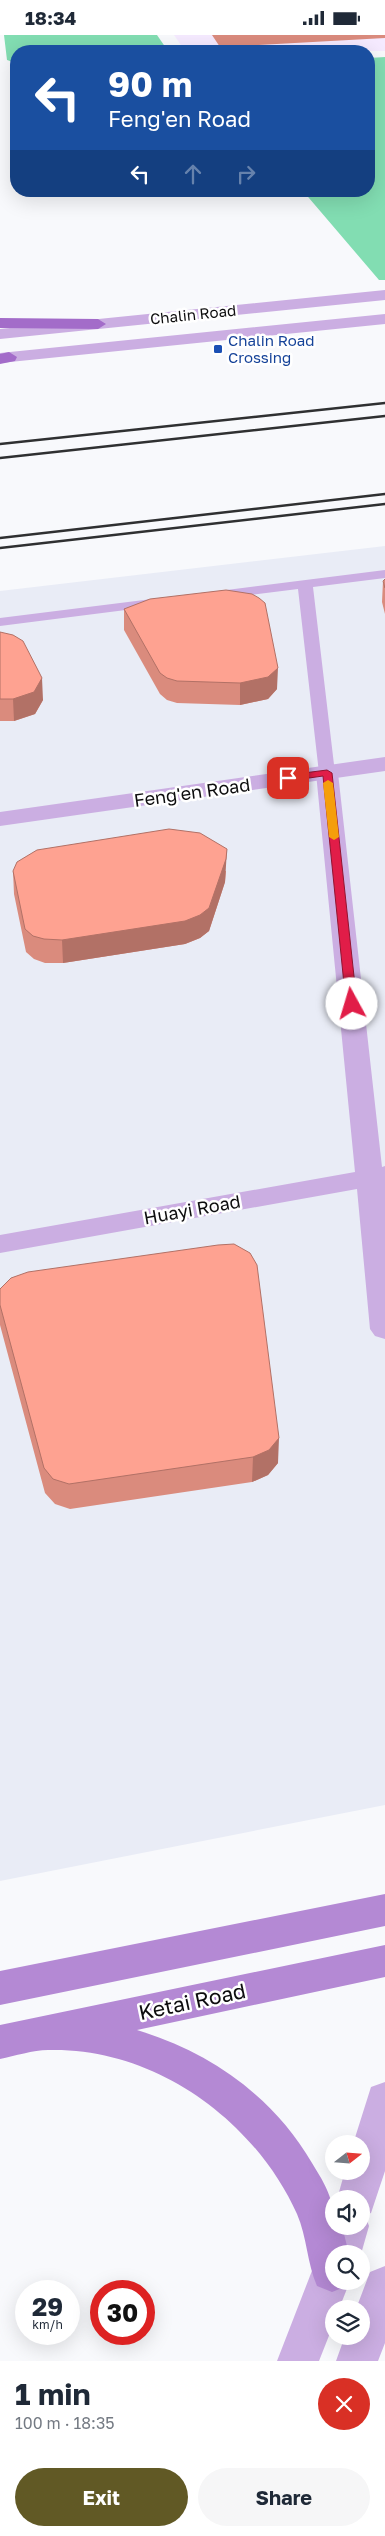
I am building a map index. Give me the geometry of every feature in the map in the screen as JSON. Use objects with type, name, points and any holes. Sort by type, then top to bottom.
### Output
[{"type":"main road","points":[[0,323],[98,324]]},
{"type":"main road","points":[[0,1988],[385,1910]]},
{"type":"main road","name":"Ketai Road","points":[[0,2042],[40,2032],[385,1961]]},
{"type":"main road","points":[[40,2032],[86,2035],[130,2045],[173,2060],[211,2082],[247,2110],[278,2144],[302,2183],[322,2226],[328,2245]]},
{"type":"street","name":"Chalin Road","points":[[0,334],[385,295]]},
{"type":"street","name":"Chalin Road","points":[[3,358],[385,319]]},
{"type":"street","name":"Feng'en Road","points":[[0,819],[385,764]]},
{"type":"street","points":[[327,773],[378,1176],[385,1329]]},
{"type":"street","name":"Huayi Road","points":[[0,1244],[378,1176]]},
{"type":"street","points":[[360,2190],[385,2100]]},
{"type":"street","points":[[357,2361],[385,2286]]},
{"type":"street","points":[[298,2361],[325,2290]]},
{"type":"lane","points":[[197,597],[385,574]]},
{"type":"lane","points":[[305,583],[327,773]]},
{"type":"lane","points":[[0,622],[177,600]]},
{"type":"shaded area","points":[[174,35],[385,35],[385,51],[375,51],[375,45],[181,45]]},
{"type":"shaded area","points":[[385,546],[385,1805],[0,1881],[0,591]]},
{"type":"green space","points":[[4,35],[157,35],[164,45],[10,45],[10,61],[7,60]]},
{"type":"green space","points":[[385,57],[385,280],[379,280],[308,197],[375,197],[375,58]]},
{"type":"building","points":[[226,590],[252,594],[265,603],[278,668],[268,677],[240,683],[177,681],[167,678],[160,673],[124,609],[150,599]]},
{"type":"building","points":[[0,632],[13,635],[23,641],[42,678],[34,692],[13,699],[0,699]]},
{"type":"building","points":[[169,829],[200,833],[227,849],[226,859],[209,908],[200,915],[185,921],[62,940],[33,936],[25,929],[13,871],[17,862],[37,850]]},
{"type":"building","points":[[234,1244],[250,1253],[257,1265],[279,1438],[269,1450],[253,1457],[69,1484],[53,1479],[44,1468],[0,1305],[0,1289],[11,1278],[28,1272]]},
{"type":"railway","points":[[0,444],[385,403]]},
{"type":"railway","points":[[0,458],[385,416]]},
{"type":"railway","points":[[0,538],[385,494]]},
{"type":"railway","points":[[0,548],[385,504]]},
{"type":"slow traffic","points":[[328,783],[334,837]]},
{"type":"place","name":"Chalin Road Crossing","points":[[218,349]]},
{"type":"route","points":[[288,778],[327,773],[352,1004]]}]
